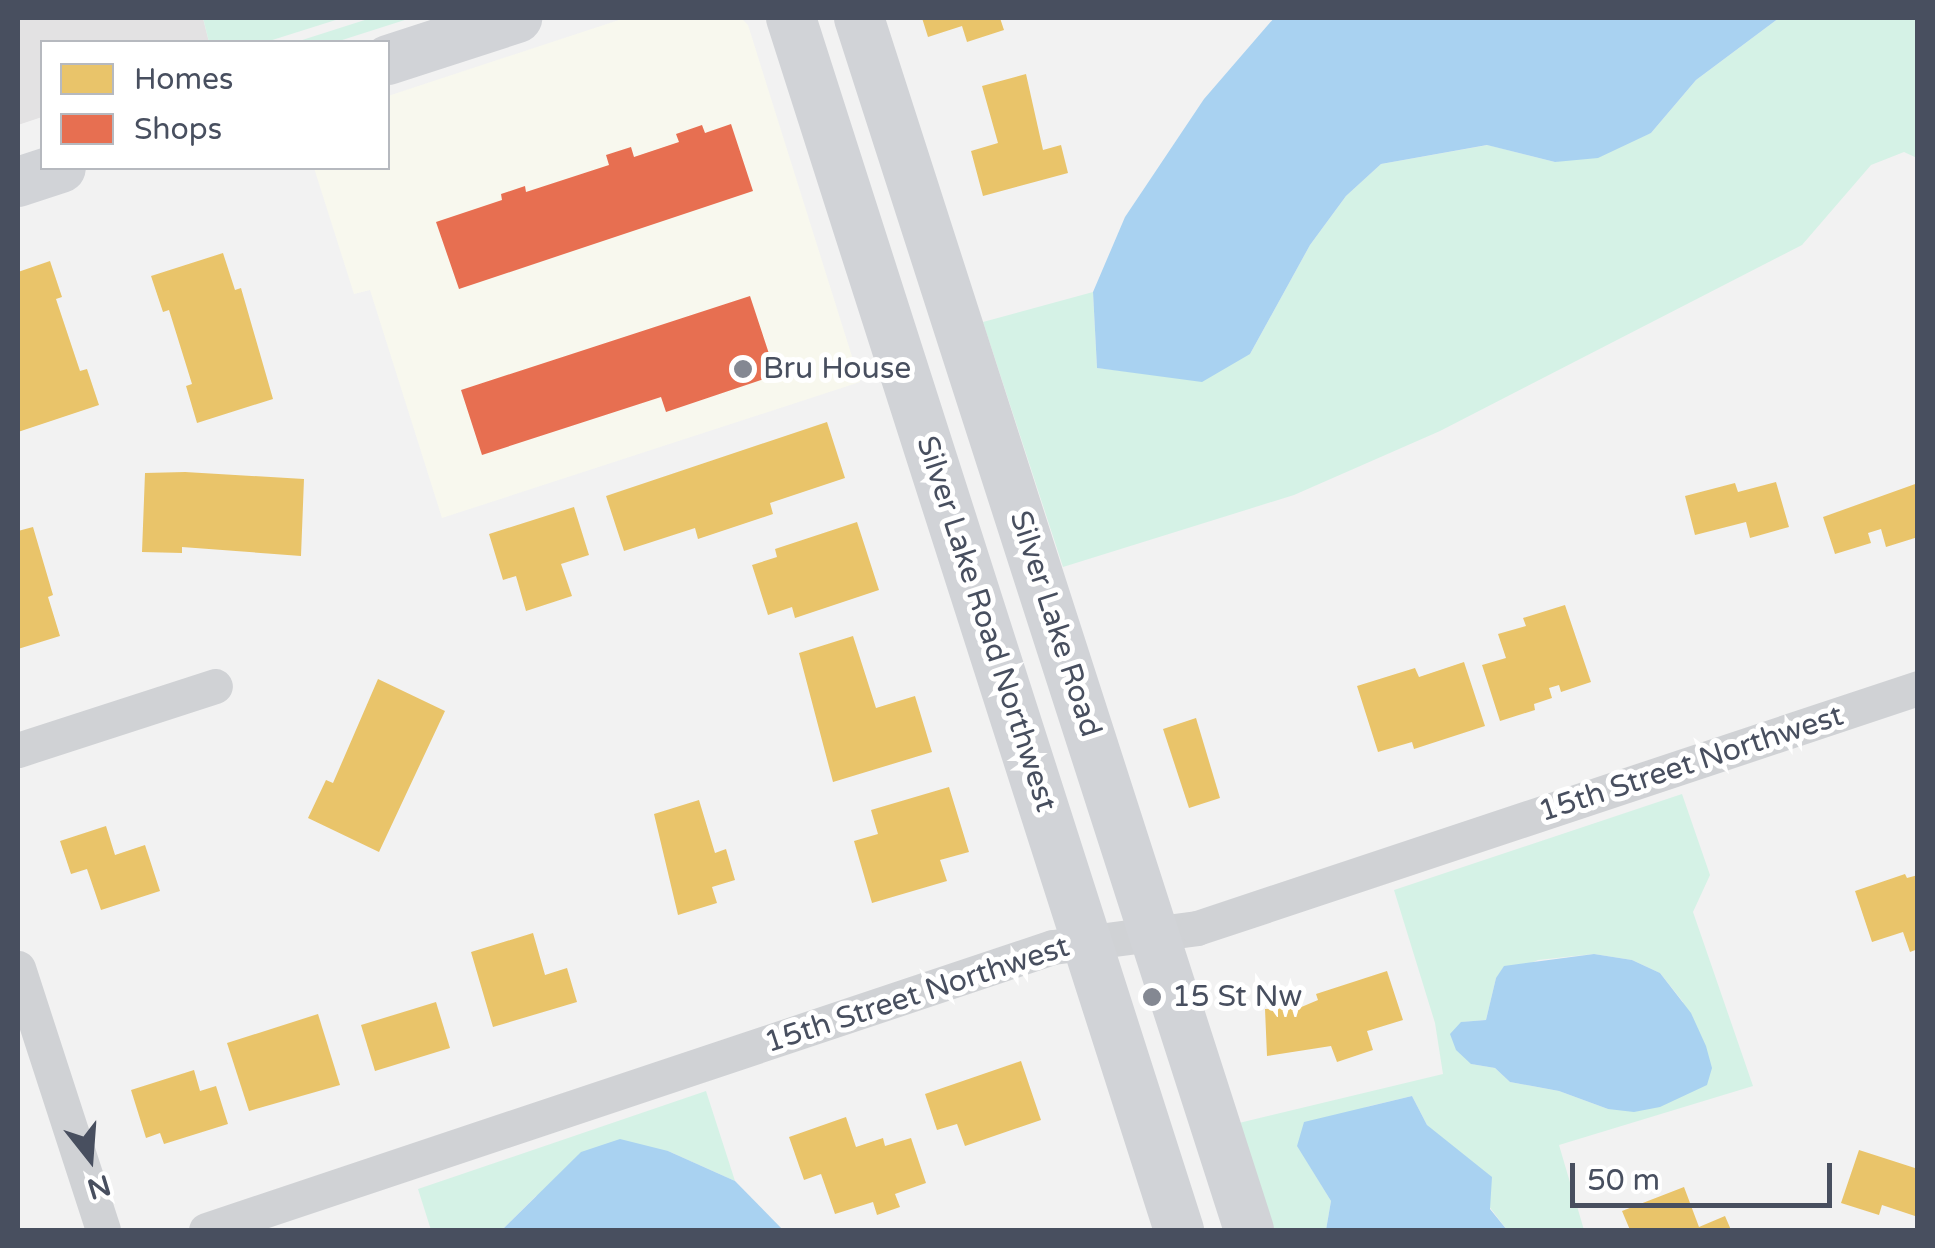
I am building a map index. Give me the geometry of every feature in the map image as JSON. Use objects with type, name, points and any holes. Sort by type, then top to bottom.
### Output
[{"type":"main road","points":[[390,59],[517,18]]},
{"type":"main road","name":"Silver Lake Road Northwest","points":[[791,18],[1180,1230]]},
{"type":"main road","name":"Silver Lake Road","points":[[859,18],[1249,1230]]},
{"type":"main road","points":[[18,182],[55,170]]},
{"type":"street","points":[[18,750],[215,686]]},
{"type":"street","name":"15th Street Northwest","points":[[206,1230],[1000,964],[1089,941],[1156,936],[1197,928],[1918,688]]},
{"type":"street","points":[[18,968],[103,1230]]},
{"type":"shaded area","points":[[18,18],[203,18],[208,40],[40,40],[40,118],[18,125]]},
{"type":"shaded area","points":[[625,18],[741,18],[748,25],[860,382],[442,518],[370,290],[354,294],[315,170],[390,170],[390,95]]},
{"type":"green space","points":[[203,18],[342,18],[272,40],[208,40]]},
{"type":"green space","points":[[371,18],[411,18],[342,40],[302,40]]},
{"type":"green space","points":[[1779,18],[1917,18],[1917,158],[1904,152],[1871,165],[1802,245],[1440,431],[1294,495],[1063,567],[983,322],[1093,292],[1097,368],[1142,373],[1250,354],[1310,245],[1346,196],[1381,164],[1488,145],[1555,162],[1651,133],[1696,80]]},
{"type":"green space","points":[[1682,794],[1710,875],[1693,912],[1753,1086],[1559,1145],[1584,1230],[1507,1230],[1427,1125],[1412,1096],[1366,1107],[1297,1145],[1331,1201],[1326,1230],[1273,1230],[1239,1123],[1443,1074],[1435,1023],[1394,890]],"holes":[[[1594,954],[1632,960],[1660,973],[1683,1002],[1608,1109],[1559,1091],[1510,1082],[1495,1068],[1471,1064],[1462,1022],[1486,1020],[1496,978],[1538,960]]]},
{"type":"green space","points":[[706,1091],[735,1181],[668,1151],[536,1196],[502,1230],[431,1230],[418,1189]]},
{"type":"water","points":[[1274,18],[1779,18],[1696,80],[1651,133],[1598,158],[1555,162],[1487,145],[1381,164],[1346,196],[1310,245],[1250,354],[1202,382],[1097,368],[1093,292],[1125,217],[1204,99]]},
{"type":"water","points":[[1594,954],[1632,960],[1660,973],[1691,1013],[1706,1046],[1712,1068],[1707,1085],[1660,1107],[1634,1112],[1608,1109],[1559,1091],[1510,1082],[1495,1068],[1471,1064],[1456,1050],[1450,1034],[1461,1022],[1486,1020],[1496,978],[1504,966]]},
{"type":"water","points":[[1412,1096],[1427,1125],[1492,1177],[1490,1209],[1507,1230],[1326,1230],[1331,1201],[1297,1146],[1304,1122]]},
{"type":"water","points":[[620,1139],[668,1151],[735,1181],[783,1230],[502,1230],[581,1152]]},
{"type":"building: Homes","points":[[922,18],[1000,18],[1004,30],[967,42],[962,26],[928,37]]},
{"type":"building: Homes","points":[[1026,74],[1043,150],[1061,145],[1068,173],[983,196],[971,151],[998,143],[982,86]]},
{"type":"building: Homes","points":[[223,253],[235,290],[241,288],[273,399],[197,423],[186,386],[192,384],[169,310],[163,312],[151,276]]},
{"type":"building: Homes","points":[[50,261],[62,297],[56,299],[80,371],[87,369],[99,405],[18,432],[18,272]]},
{"type":"building: Homes","points":[[827,422],[845,478],[770,503],[773,514],[698,539],[695,528],[624,551],[606,496]]},
{"type":"building: Homes","points":[[145,473],[304,479],[301,556],[182,547],[182,553],[142,552]]},
{"type":"building: Homes","points":[[1776,482],[1789,527],[1750,538],[1746,522],[1695,535],[1685,496],[1735,483],[1738,492]]},
{"type":"building: Homes","points":[[1918,483],[1918,537],[1886,547],[1881,529],[1868,533],[1871,543],[1835,554],[1823,517]]},
{"type":"building: Homes","points":[[574,507],[589,555],[561,564],[572,596],[526,611],[516,576],[503,580],[489,534]]},
{"type":"building: Homes","points":[[857,522],[879,590],[795,618],[792,607],[768,615],[752,565],[777,557],[775,549]]},
{"type":"building: Homes","points":[[33,527],[53,595],[48,597],[60,636],[18,649],[18,531]]},
{"type":"building: Homes","points":[[1565,605],[1591,682],[1561,692],[1559,685],[1549,688],[1552,698],[1534,704],[1535,710],[1500,721],[1482,665],[1506,658],[1498,634],[1526,626],[1523,618]]},
{"type":"building: Homes","points":[[853,636],[876,708],[915,696],[932,752],[833,782],[799,653]]},
{"type":"building: Homes","points":[[1464,662],[1485,726],[1414,749],[1412,742],[1378,752],[1357,686],[1415,668],[1419,677]]},
{"type":"building: Homes","points":[[378,679],[445,711],[379,852],[308,818],[326,780],[333,783]]},
{"type":"building: Homes","points":[[1196,718],[1220,798],[1189,808],[1163,729]]},
{"type":"building: Homes","points":[[949,787],[969,852],[940,860],[947,881],[872,903],[854,841],[878,834],[871,810]]},
{"type":"building: Homes","points":[[699,800],[715,853],[726,849],[735,880],[712,887],[717,903],[678,915],[654,814]]},
{"type":"building: Homes","points":[[106,826],[115,855],[145,845],[160,891],[101,910],[87,869],[71,874],[60,841]]},
{"type":"building: Homes","points":[[1905,874],[1907,878],[1918,875],[1918,949],[1910,952],[1903,932],[1872,942],[1855,891]]},
{"type":"building: Homes","points":[[533,933],[545,975],[567,968],[577,1002],[493,1027],[471,952]]},
{"type":"building: Homes","points":[[1387,971],[1403,1020],[1367,1031],[1373,1050],[1337,1062],[1331,1046],[1267,1056],[1265,1009],[1299,1008],[1318,1000],[1316,994]]},
{"type":"building: Homes","points":[[436,1002],[450,1048],[375,1071],[361,1025]]},
{"type":"building: Homes","points":[[318,1014],[340,1085],[249,1111],[227,1043]]},
{"type":"building: Homes","points":[[1021,1061],[1041,1120],[965,1146],[957,1124],[937,1130],[925,1094]]},
{"type":"building: Homes","points":[[194,1070],[200,1091],[216,1086],[228,1124],[164,1144],[160,1133],[146,1138],[131,1090]]},
{"type":"building: Homes","points":[[846,1117],[856,1147],[883,1138],[885,1146],[911,1138],[926,1183],[895,1194],[900,1207],[877,1215],[873,1202],[835,1214],[821,1174],[804,1180],[789,1137]]},
{"type":"building: Homes","points":[[1859,1150],[1918,1169],[1918,1217],[1882,1205],[1879,1215],[1841,1203]]},
{"type":"building: Homes","points":[[1684,1187],[1699,1227],[1725,1216],[1731,1230],[1630,1230],[1622,1211]]},
{"type":"building: Shops","points":[[731,124],[753,191],[459,289],[436,222],[502,200],[501,194],[525,186],[526,192],[609,165],[606,155],[631,147],[634,157],[679,142],[676,134],[702,125],[705,133]]},
{"type":"building: Shops","points":[[750,296],[776,375],[666,412],[661,397],[482,455],[461,390]]},
{"type":"place","name":"Bru House","points":[[743,369]]},
{"type":"place","name":"15 St Nw","points":[[1152,997]]}]
